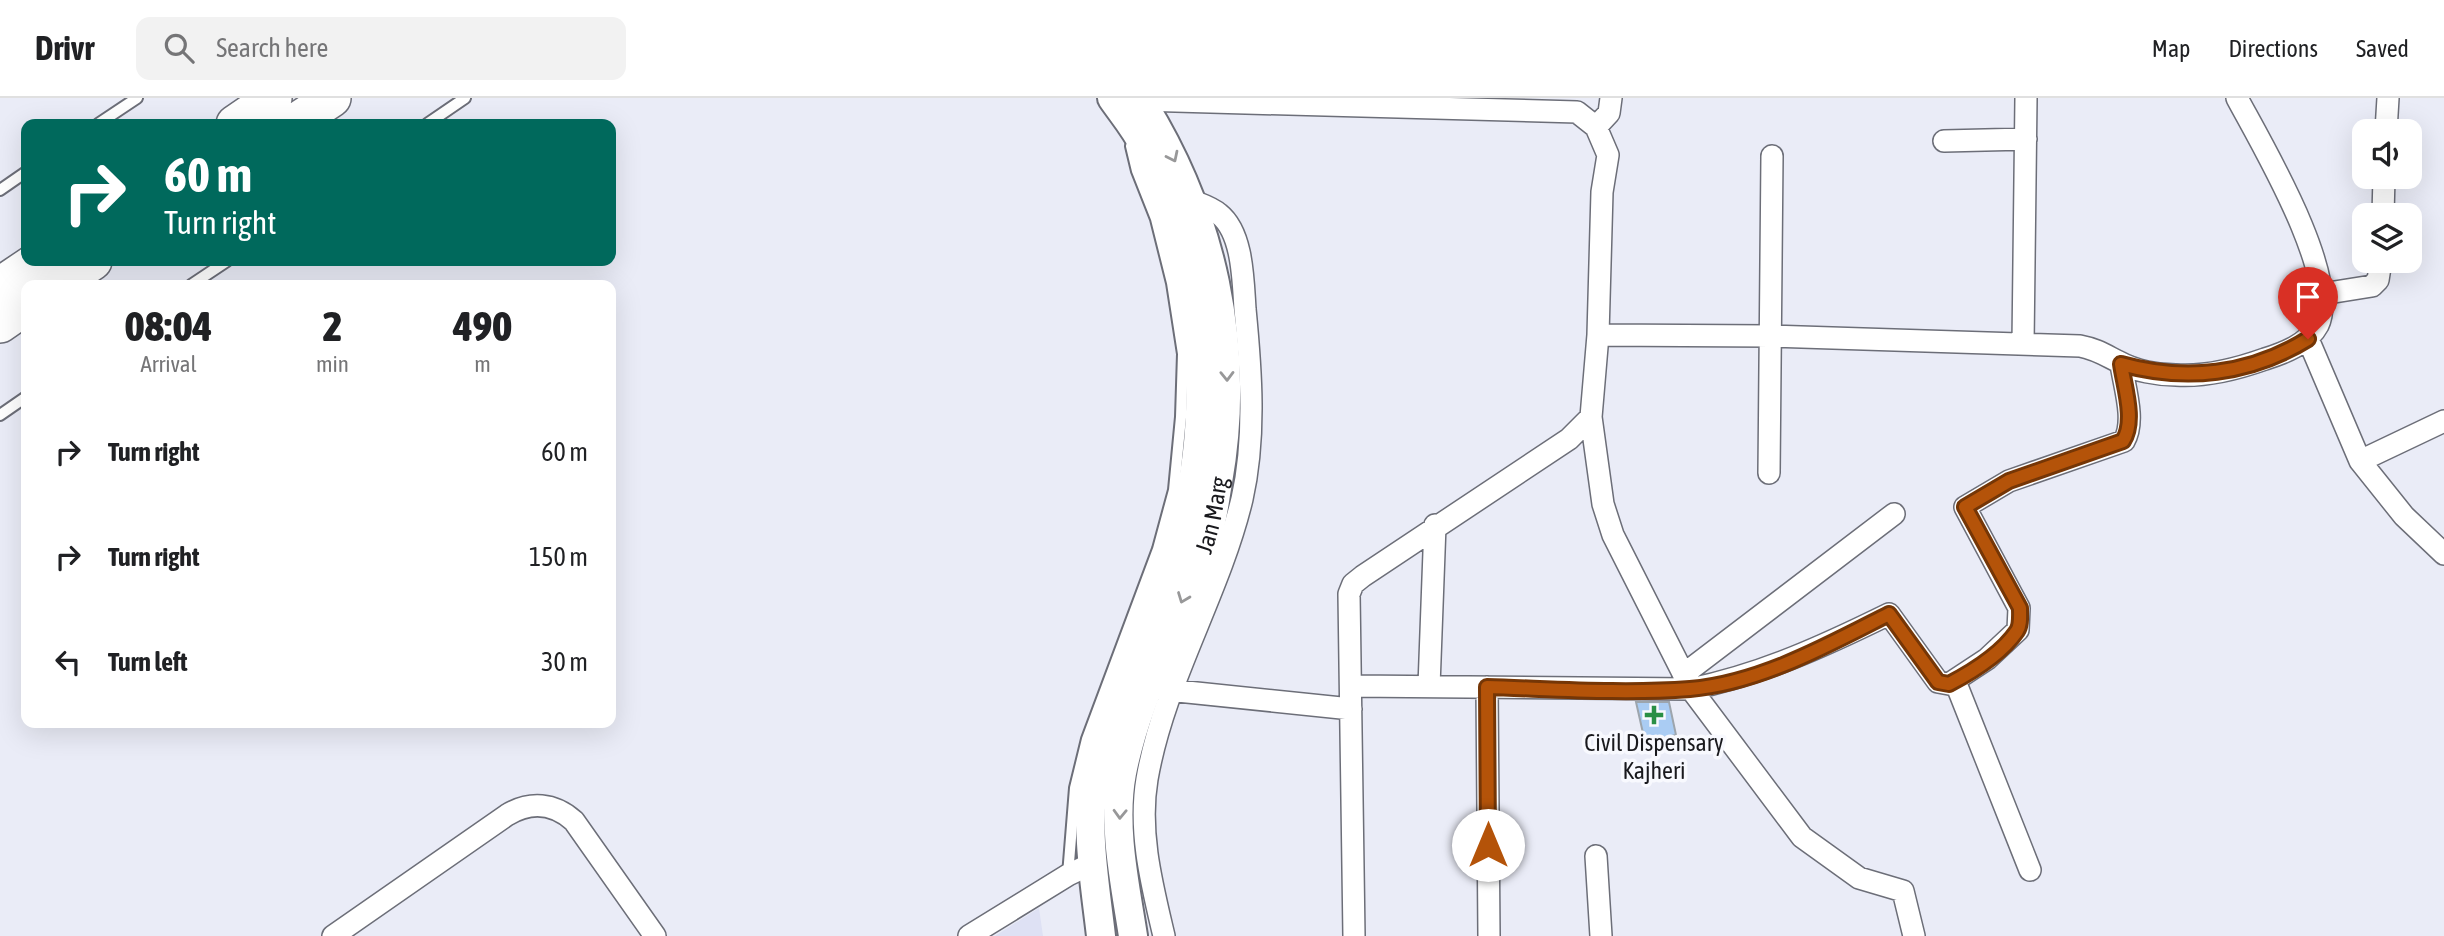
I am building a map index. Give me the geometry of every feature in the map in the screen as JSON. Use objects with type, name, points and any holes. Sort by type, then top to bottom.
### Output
[{"type":"highway","points":[[242,119],[273,98]]},
{"type":"highway","points":[[300,119],[332,98]]},
{"type":"highway","points":[[0,286],[30,266]]},
{"type":"highway","points":[[64,280],[86,266]]},
{"type":"highway","points":[[0,324],[21,309]]},
{"type":"main road","name":"Jan Marg","points":[[1119,102],[1173,156],[1190,200],[1220,297],[1228,376],[1223,450],[1208,533],[1160,689],[1122,774],[1120,844],[1133,936]]},
{"type":"main road","name":"Jan Marg","points":[[1101,936],[1081,869],[1091,823],[1096,769],[1182,527],[1194,470],[1201,397],[1196,318],[1174,224],[1144,146],[1119,102]]},
{"type":"street","points":[[1596,127],[1609,113],[1611,98]]},
{"type":"street","points":[[2023,344],[2026,98]]},
{"type":"street","points":[[1598,335],[1771,336],[2080,346],[2098,349],[2121,364],[2176,376],[2239,368],[2308,339],[2318,325],[2322,294],[2304,231],[2237,98]]},
{"type":"street","points":[[2387,119],[2388,98]]},
{"type":"street","points":[[1119,102],[1577,112],[1596,127],[1608,155],[1602,192],[1598,335],[1591,417],[1603,504],[1613,535],[1688,682],[1802,837],[1859,878],[1903,891],[1914,936]]},
{"type":"street","points":[[1944,141],[2026,139]]},
{"type":"street","points":[[1769,473],[1772,156]]},
{"type":"street","points":[[2322,294],[2372,286],[2378,280],[2379,273]]},
{"type":"street","points":[[2308,339],[2360,461],[2404,516],[2444,554]]},
{"type":"street","points":[[1351,687],[1487,687],[1742,678],[1810,653],[1889,614],[1938,682],[1949,684],[1987,659],[2018,629],[2020,619],[2020,608],[1965,507],[2009,481],[2123,441],[2129,432],[2129,418],[2121,364]]},
{"type":"street","points":[[1354,936],[1349,594],[1353,584],[1435,525],[1569,439],[1591,417]]},
{"type":"street","points":[[2360,461],[2444,421]]},
{"type":"street","points":[[1688,682],[1894,514]]},
{"type":"street","points":[[1429,686],[1435,525]]},
{"type":"street","points":[[1955,681],[2030,870]]},
{"type":"street","points":[[1487,687],[1489,936]]},
{"type":"street","points":[[1164,936],[1148,866],[1144,818],[1160,689],[1351,709]]},
{"type":"street","points":[[334,936],[507,816],[531,805],[563,811],[574,821],[655,936]]},
{"type":"street","points":[[1596,856],[1601,936]]},
{"type":"street","points":[[969,936],[1081,869]]},
{"type":"lane","points":[[106,119],[137,98]]},
{"type":"lane","points":[[434,119],[465,98]]},
{"type":"lane","points":[[0,190],[21,175]]},
{"type":"lane","points":[[198,280],[220,266]]},
{"type":"lane","points":[[0,415],[21,400]]},
{"type":"shaded area","points":[[1039,908],[1043,936],[995,936]]},
{"type":"building","points":[[1636,702],[1669,702],[1676,735],[1645,742]]},
{"type":"place","name":"Civil Dispensary Kajheri","points":[[1654,715]]},
{"type":"route","points":[[1488,845],[1487,687],[1692,689],[1742,678],[1810,653],[1889,614],[1938,682],[1949,684],[1987,659],[2018,629],[2020,619],[2020,608],[1965,507],[2009,481],[2123,441],[2129,432],[2129,418],[2121,364],[2176,376],[2204,374],[2239,368],[2272,357],[2308,339]]}]
